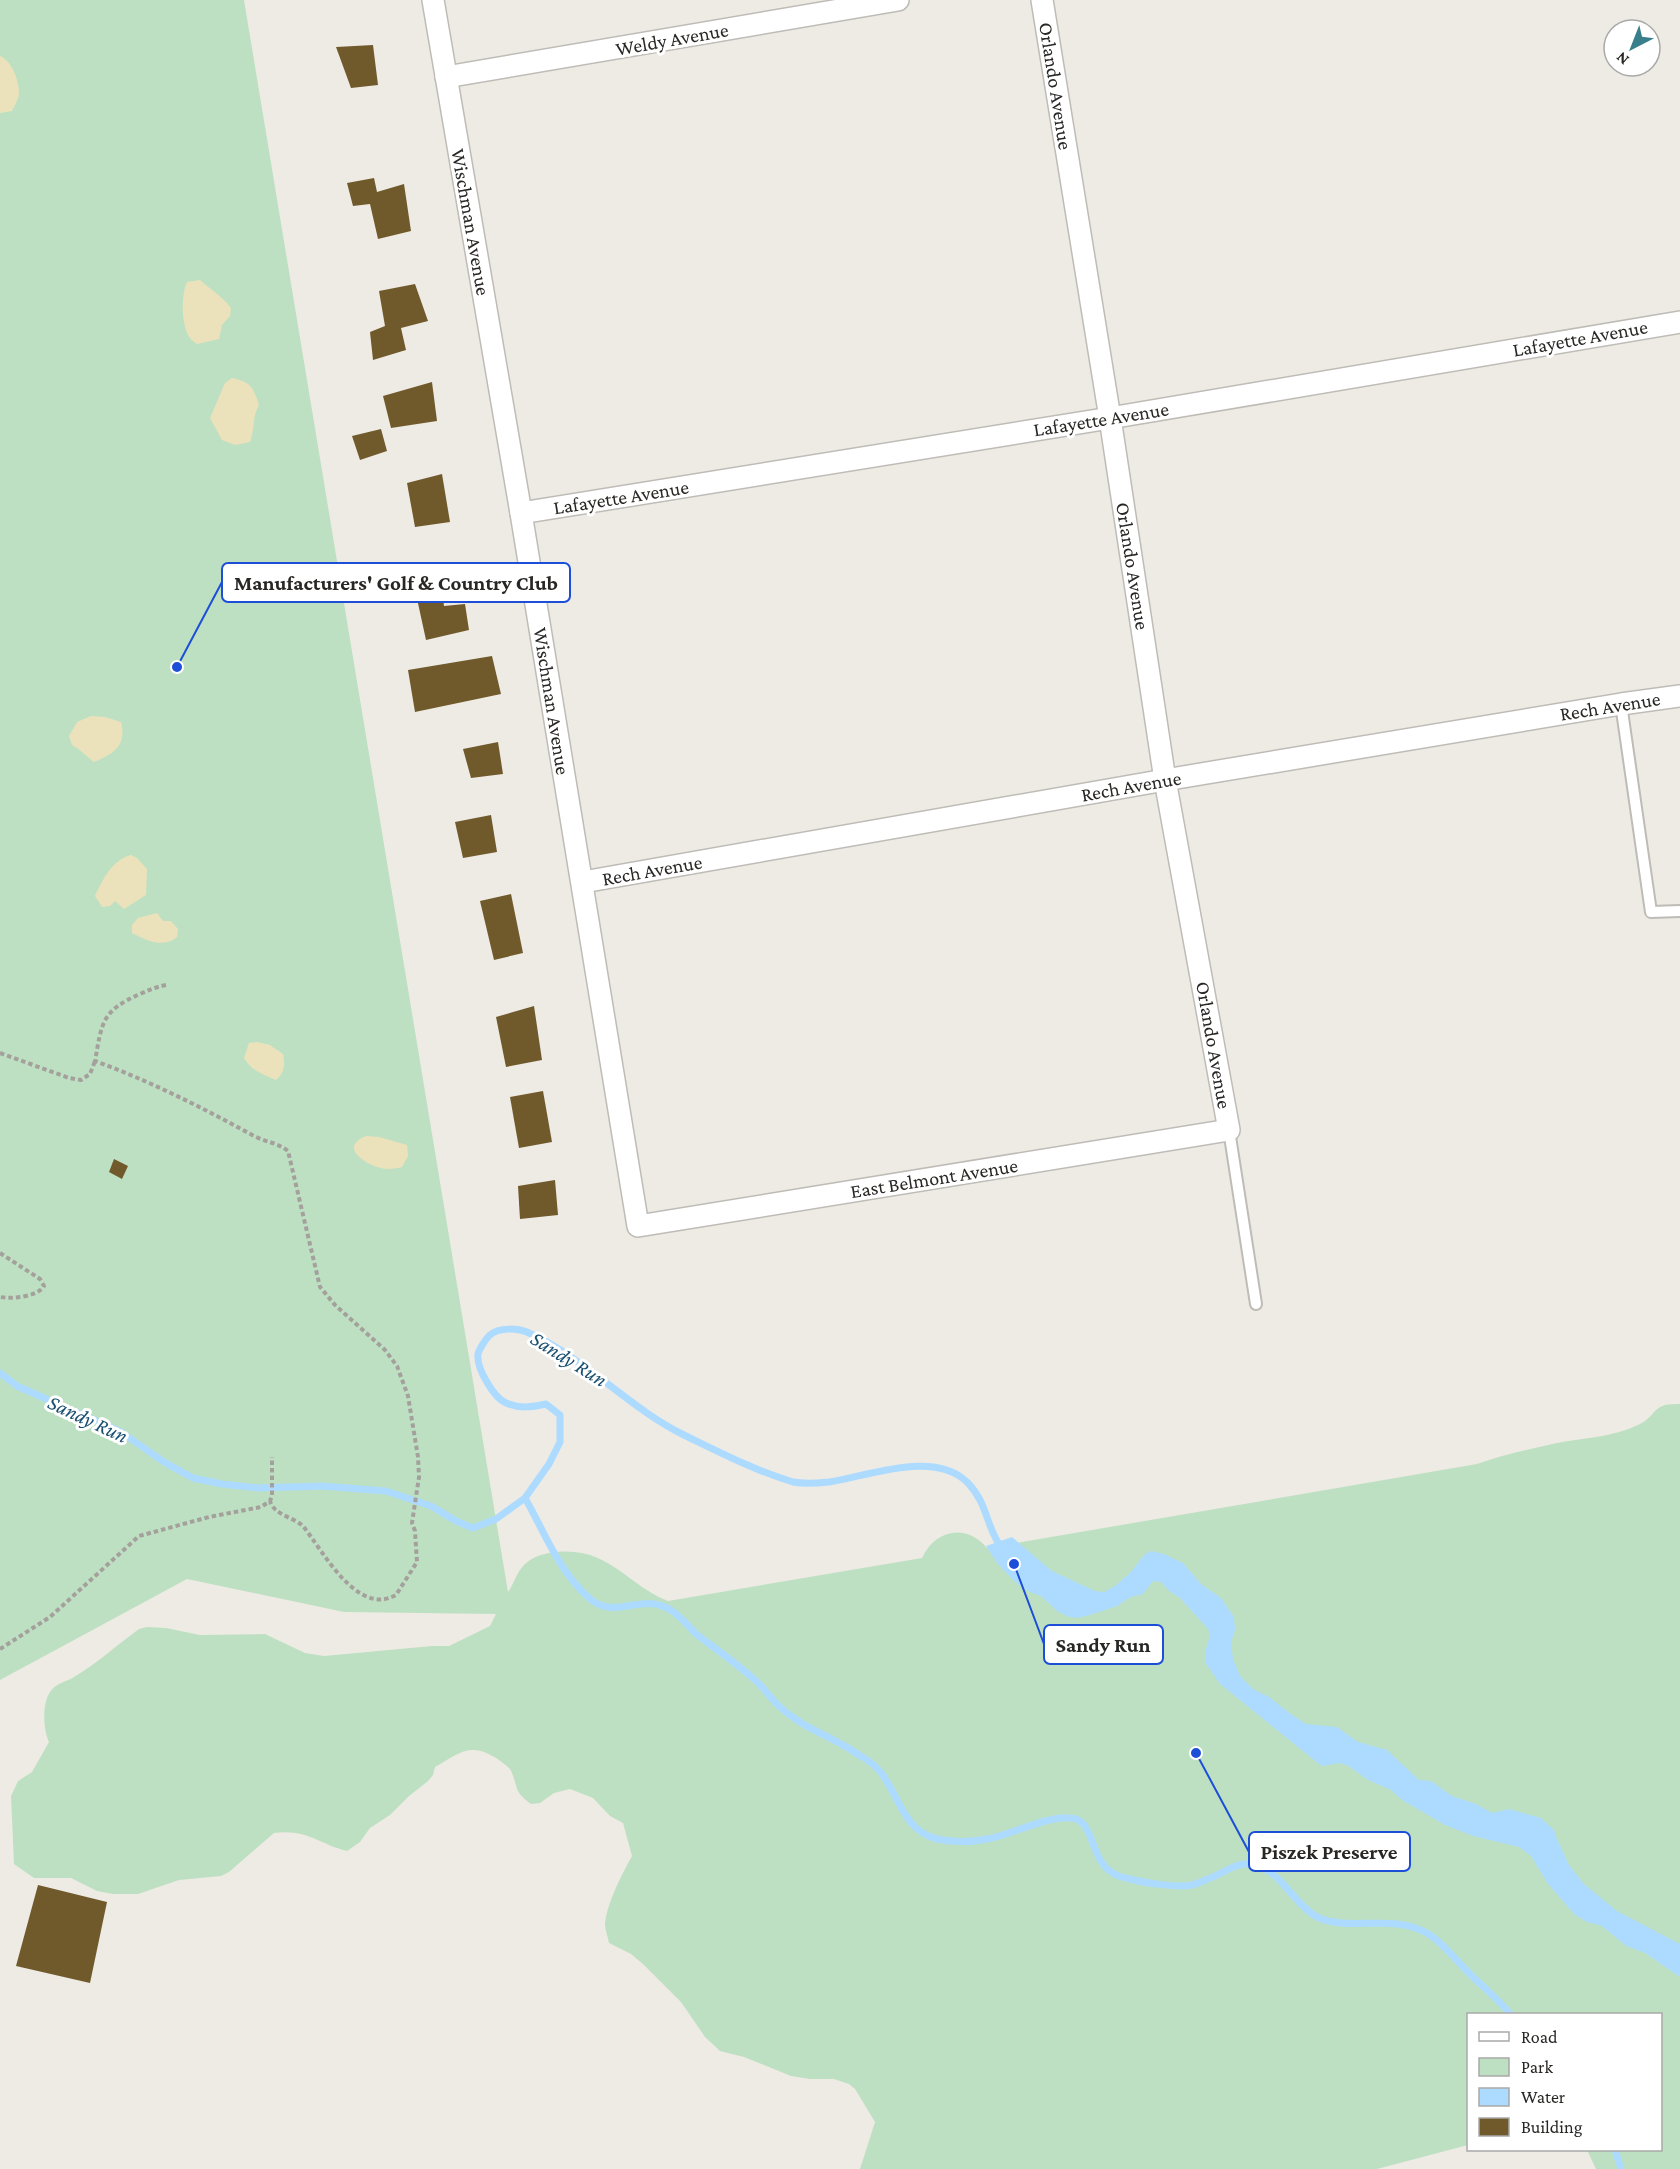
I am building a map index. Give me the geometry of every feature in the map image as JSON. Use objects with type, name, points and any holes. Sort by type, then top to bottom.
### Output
[{"type":"street","name":"Wischman Avenue","points":[[433,0],[521,513],[638,1226]]},
{"type":"street","name":"Weldy Avenue","points":[[446,77],[898,0]]},
{"type":"street","name":"Orlando Avenue","points":[[1042,0],[1110,418],[1165,780],[1229,1130]]},
{"type":"street","name":"Lafayette Avenue","points":[[521,513],[1110,418],[1680,322]]},
{"type":"street","name":"Rech Avenue","points":[[582,882],[1165,780],[1680,696]]},
{"type":"street","name":"East Belmont Avenue","points":[[638,1226],[1229,1130]]},
{"type":"lane","points":[[1621,704],[1651,912],[1680,911]]},
{"type":"lane","points":[[1229,1130],[1256,1304]]},
{"type":"path","points":[[0,1053],[69,1078],[81,1080],[90,1074],[101,1029],[114,1008],[150,988],[166,985]]},
{"type":"path","points":[[95,1061],[216,1114],[288,1151],[320,1287],[335,1305],[385,1350],[397,1366],[405,1384],[418,1457],[418,1479],[412,1523],[417,1545],[417,1562],[396,1595],[390,1598],[374,1599],[347,1585],[303,1526],[297,1520],[272,1507],[270,1501]]},
{"type":"path","points":[[0,1253],[40,1280],[44,1286],[40,1291],[31,1294],[11,1298],[0,1297]]},
{"type":"path","points":[[0,1649],[50,1617],[139,1536],[209,1517],[261,1507],[270,1501],[272,1457]]},
{"type":"green space","points":[[0,0],[244,0],[508,1592],[521,1568],[531,1559],[548,1553],[575,1552],[591,1555],[604,1561],[668,1601],[922,1558],[935,1541],[951,1533],[970,1535],[987,1548],[1477,1464],[1547,1445],[1618,1432],[1645,1421],[1664,1405],[1680,1404],[1680,2169],[1596,2169],[1587,2151],[1662,2151],[1662,2013],[1467,2013],[1467,2145],[1377,2169],[860,2169],[875,2122],[855,2089],[849,2084],[834,2079],[791,2076],[744,2057],[720,2051],[705,2037],[681,2002],[643,1964],[631,1954],[609,1943],[605,1926],[606,1916],[632,1856],[623,1823],[610,1816],[593,1798],[570,1789],[554,1793],[540,1803],[531,1804],[519,1793],[508,1767],[481,1751],[459,1753],[435,1767],[428,1781],[390,1815],[370,1828],[360,1842],[347,1851],[296,1833],[274,1833],[229,1872],[221,1876],[179,1880],[138,1894],[113,1894],[97,1891],[71,1878],[34,1878],[14,1864],[11,1796],[18,1781],[32,1772],[49,1742],[44,1717],[47,1697],[52,1689],[90,1667],[139,1629],[166,1628],[200,1635],[265,1634],[305,1653],[324,1656],[449,1646],[490,1626],[496,1614],[344,1612],[187,1579],[0,1680]]},
{"type":"sand","points":[[0,56],[8,62],[14,72],[19,93],[12,111],[0,113]]},
{"type":"sand","points":[[200,280],[231,308],[230,316],[222,325],[219,339],[197,344],[187,333],[183,302],[187,282]]},
{"type":"sand","points":[[232,378],[250,386],[259,405],[250,442],[235,445],[222,440],[210,418],[225,383]]},
{"type":"sand","points":[[91,716],[121,722],[122,730],[122,737],[117,748],[94,762],[72,745],[69,736],[77,722]]},
{"type":"sand","points":[[131,855],[147,869],[146,895],[124,909],[115,901],[110,906],[102,907],[95,896],[101,883],[118,861]]},
{"type":"sand","points":[[157,913],[163,921],[171,921],[178,929],[177,937],[172,941],[160,943],[149,941],[132,933],[132,925],[138,918]]},
{"type":"sand","points":[[249,1043],[270,1045],[283,1054],[284,1068],[276,1080],[254,1069],[244,1058]]},
{"type":"sand","points":[[366,1136],[379,1137],[407,1145],[408,1156],[402,1167],[380,1168],[360,1158],[354,1149],[355,1144]]},
{"type":"water","points":[[1012,1537],[1052,1571],[1095,1591],[1104,1592],[1115,1586],[1131,1572],[1144,1555],[1151,1551],[1183,1563],[1201,1584],[1221,1598],[1234,1617],[1235,1630],[1231,1642],[1233,1659],[1240,1676],[1253,1689],[1269,1697],[1306,1724],[1337,1727],[1358,1742],[1387,1750],[1419,1780],[1431,1781],[1452,1796],[1476,1804],[1492,1813],[1509,1809],[1541,1818],[1554,1830],[1569,1865],[1584,1884],[1617,1911],[1680,1944],[1680,1977],[1645,1953],[1626,1946],[1602,1926],[1587,1922],[1575,1915],[1548,1884],[1531,1856],[1519,1847],[1473,1836],[1445,1825],[1402,1800],[1391,1790],[1368,1780],[1347,1765],[1339,1763],[1323,1766],[1319,1764],[1220,1684],[1206,1664],[1205,1652],[1210,1636],[1208,1629],[1180,1598],[1161,1582],[1153,1581],[1143,1594],[1131,1597],[1117,1606],[1077,1618],[1069,1617],[1057,1611],[1041,1596],[1015,1582],[998,1564],[986,1546]]},
{"type":"building","points":[[373,45],[378,85],[351,88],[336,47]]},
{"type":"building","points":[[374,178],[377,192],[404,184],[411,231],[378,239],[370,204],[353,206],[347,183]]},
{"type":"building","points":[[415,284],[428,321],[401,328],[406,350],[373,360],[370,332],[385,326],[379,291]]},
{"type":"building","points":[[432,382],[437,421],[391,428],[383,396]]},
{"type":"building","points":[[381,429],[387,451],[360,460],[352,436]]},
{"type":"building","points":[[442,474],[450,522],[415,527],[407,483]]},
{"type":"building","points":[[442,589],[444,606],[465,604],[469,630],[426,640],[416,594]]},
{"type":"building","points":[[492,656],[501,694],[415,712],[408,670]]},
{"type":"building","points":[[498,742],[503,774],[471,778],[463,749]]},
{"type":"building","points":[[491,815],[497,852],[463,858],[455,822]]},
{"type":"building","points":[[511,894],[523,953],[494,960],[480,901]]},
{"type":"building","points":[[534,1006],[542,1060],[506,1067],[496,1017]]},
{"type":"building","points":[[543,1091],[552,1142],[519,1148],[510,1097]]},
{"type":"building","points":[[114,1159],[128,1166],[122,1179],[109,1172]]},
{"type":"building","points":[[555,1180],[558,1215],[520,1219],[518,1186]]},
{"type":"building","points":[[38,1885],[107,1902],[90,1983],[16,1966]]},
{"type":"waterway","name":"Sandy Run","points":[[0,1373],[17,1386],[121,1432],[164,1462],[193,1478],[258,1488],[321,1486],[386,1491],[431,1506],[473,1528],[496,1519],[525,1498],[549,1464],[560,1442],[560,1415],[546,1404],[526,1407],[506,1403],[491,1389],[480,1367],[478,1354],[490,1335],[503,1330],[520,1330],[549,1343],[569,1356],[664,1424],[751,1467],[779,1478],[797,1483],[825,1482],[920,1466],[954,1473],[975,1491],[992,1532],[1001,1547]]},
{"type":"waterway","points":[[525,1498],[560,1563],[588,1597],[608,1607],[648,1603],[673,1611],[696,1634],[755,1680],[789,1715],[874,1766],[884,1776],[911,1823],[927,1835],[937,1839],[964,1842],[1001,1836],[1046,1821],[1067,1818],[1076,1819],[1082,1823],[1100,1860],[1115,1874],[1126,1878],[1161,1885],[1186,1886],[1204,1881],[1236,1866],[1256,1865],[1275,1876],[1308,1911],[1317,1917],[1346,1923],[1387,1923],[1410,1926],[1430,1935],[1509,2013]]},
{"type":"waterway","points":[[1615,2151],[1621,2169]]},
{"type":"place","name":"Manufacturers' Golf & Country Club","points":[[177,667]]},
{"type":"place","name":"Sandy Run","points":[[1014,1564]]},
{"type":"place","name":"Piszek Preserve","points":[[1196,1753]]}]
